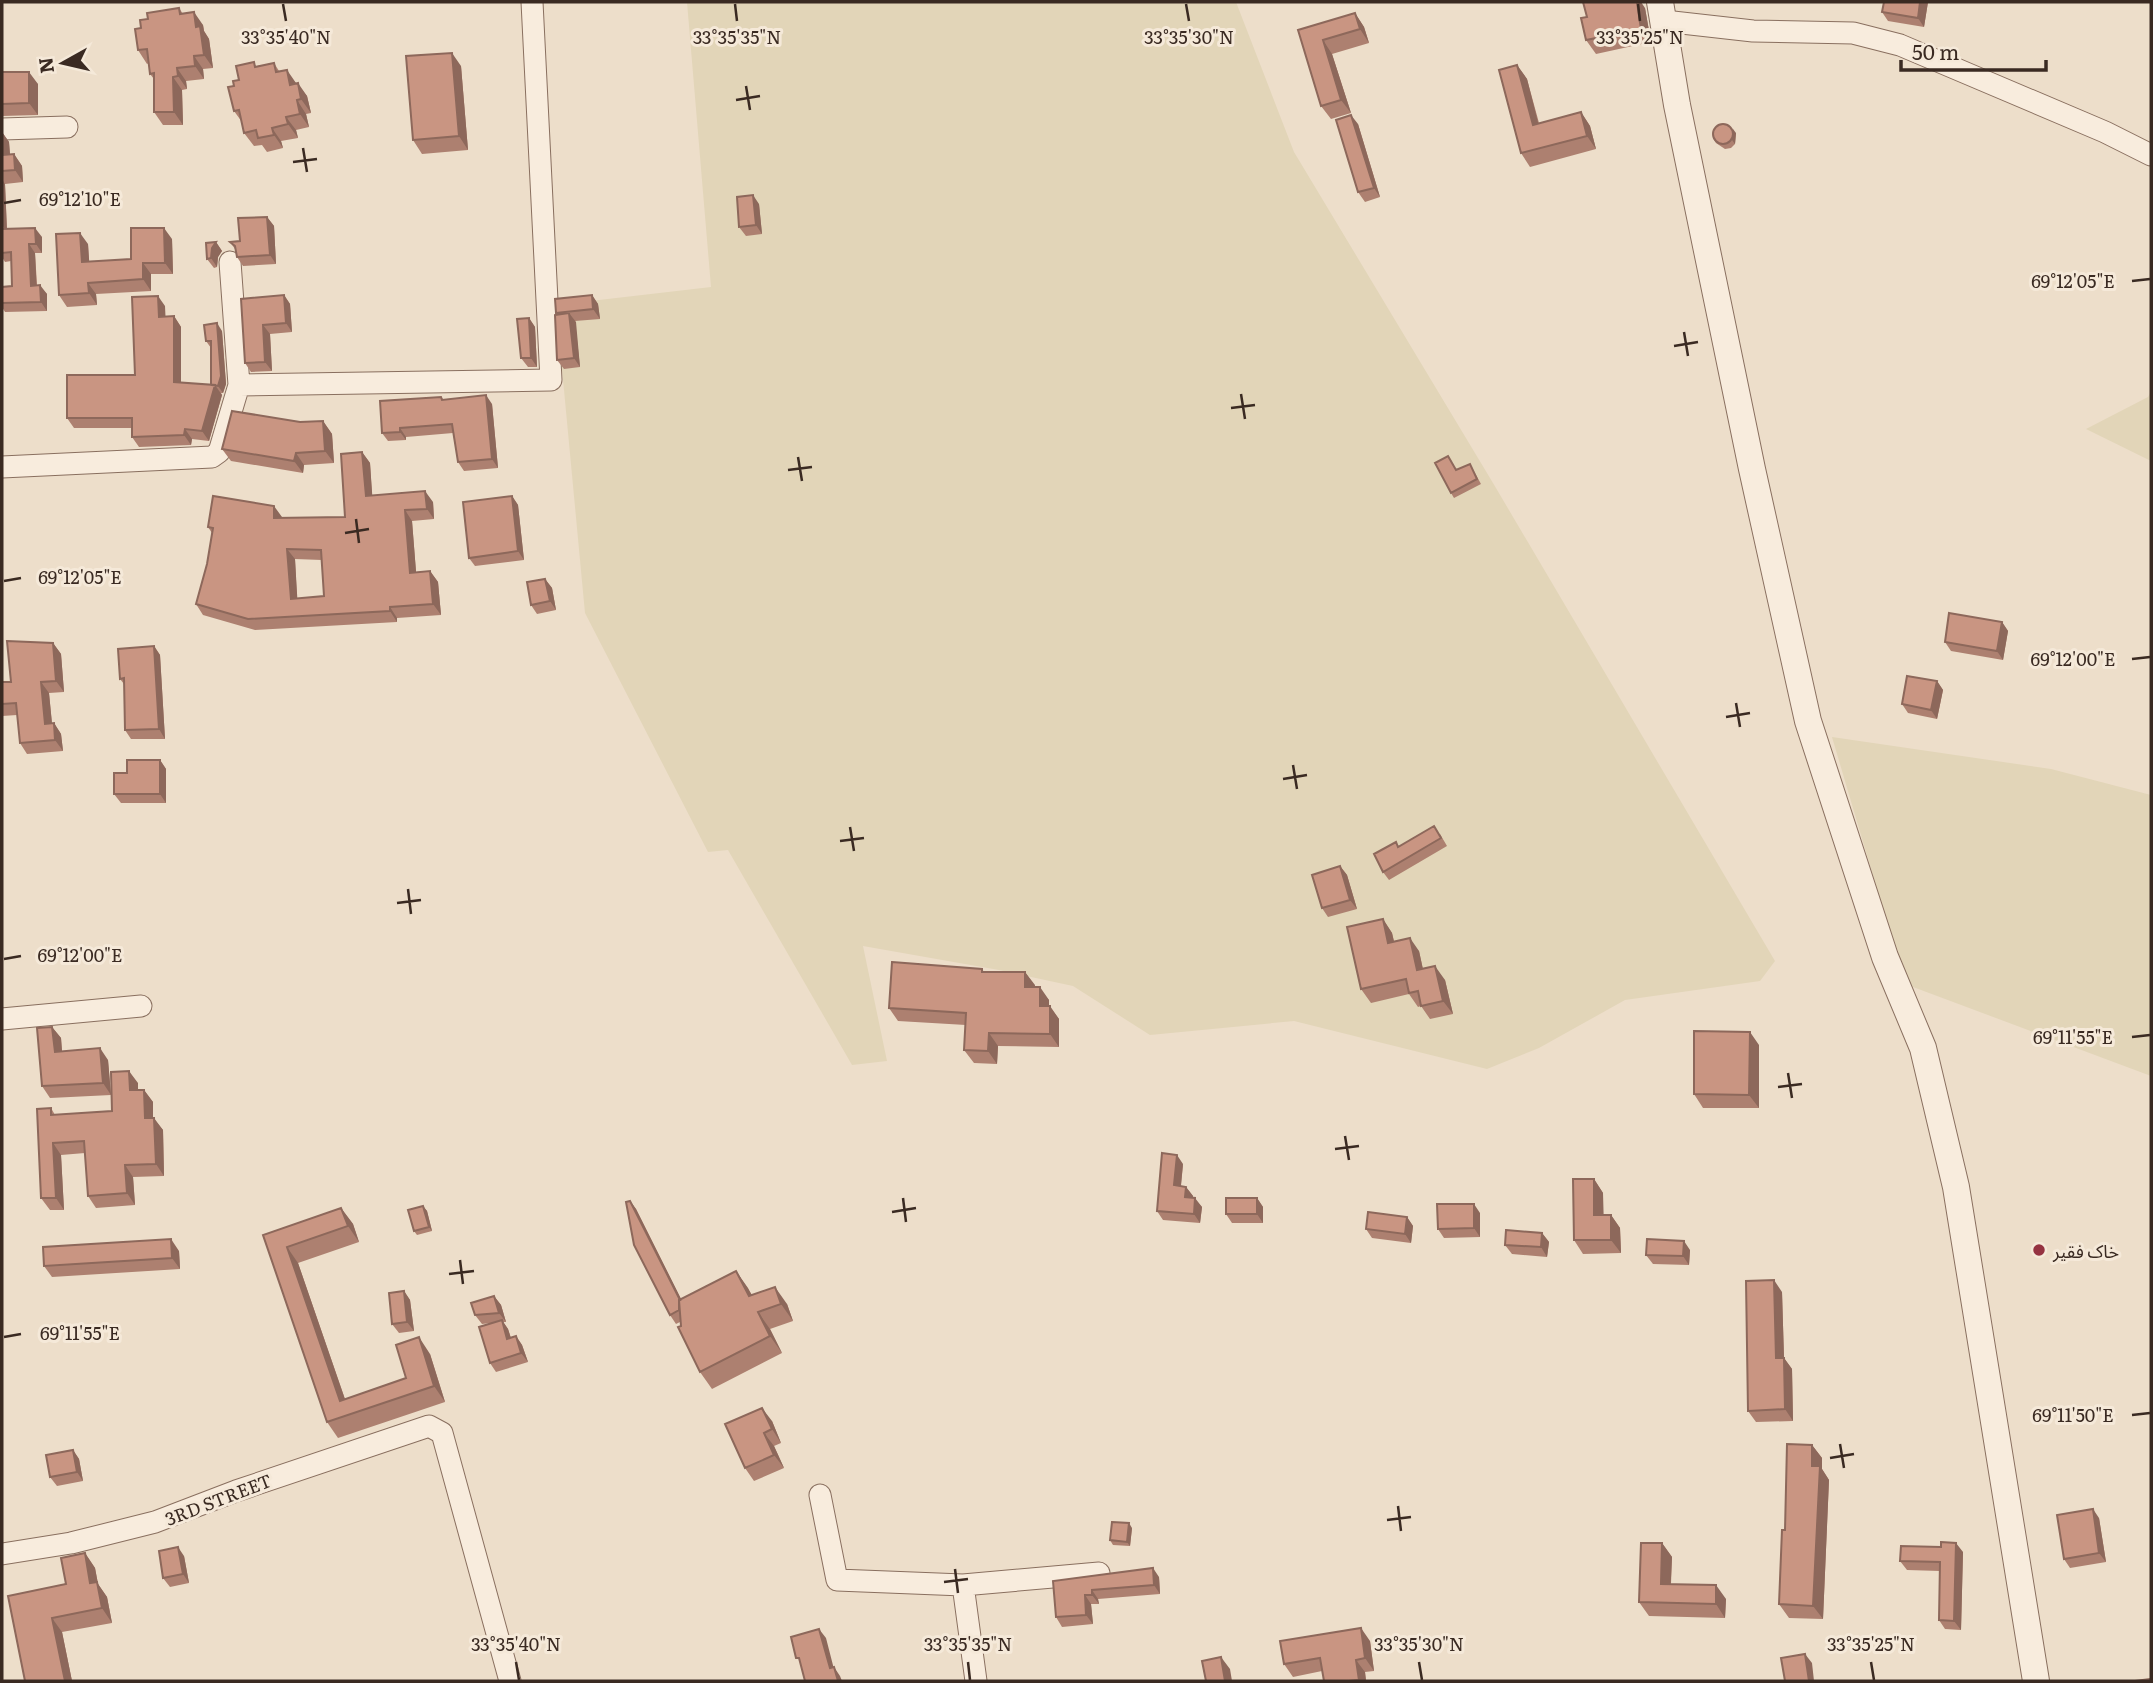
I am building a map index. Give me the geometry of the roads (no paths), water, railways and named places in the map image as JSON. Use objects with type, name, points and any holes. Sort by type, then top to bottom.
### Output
[{"type":"street","points":[[239,385],[551,380],[532,2]]},
{"type":"street","points":[[2036,1681],[1956,1186],[1923,1048],[1885,957],[1808,721],[1676,105],[1662,11],[1753,31],[1853,33],[1900,46],[2105,132],[2151,155]]},
{"type":"street","points":[[2,129],[67,127]]},
{"type":"street","points":[[2,467],[212,457],[219,452],[239,385],[230,262]]},
{"type":"street","points":[[2,1019],[141,1006]]},
{"type":"street","name":"3RD STREET","points":[[2,1554],[71,1543],[155,1522],[236,1491],[429,1426],[442,1433],[510,1681]]},
{"type":"street","points":[[820,1494],[837,1580],[963,1585],[1099,1573]]},
{"type":"street","points":[[963,1585],[976,1681]]},
{"type":"place","name":"خاک فقیر","points":[[2039,1250]]}]
